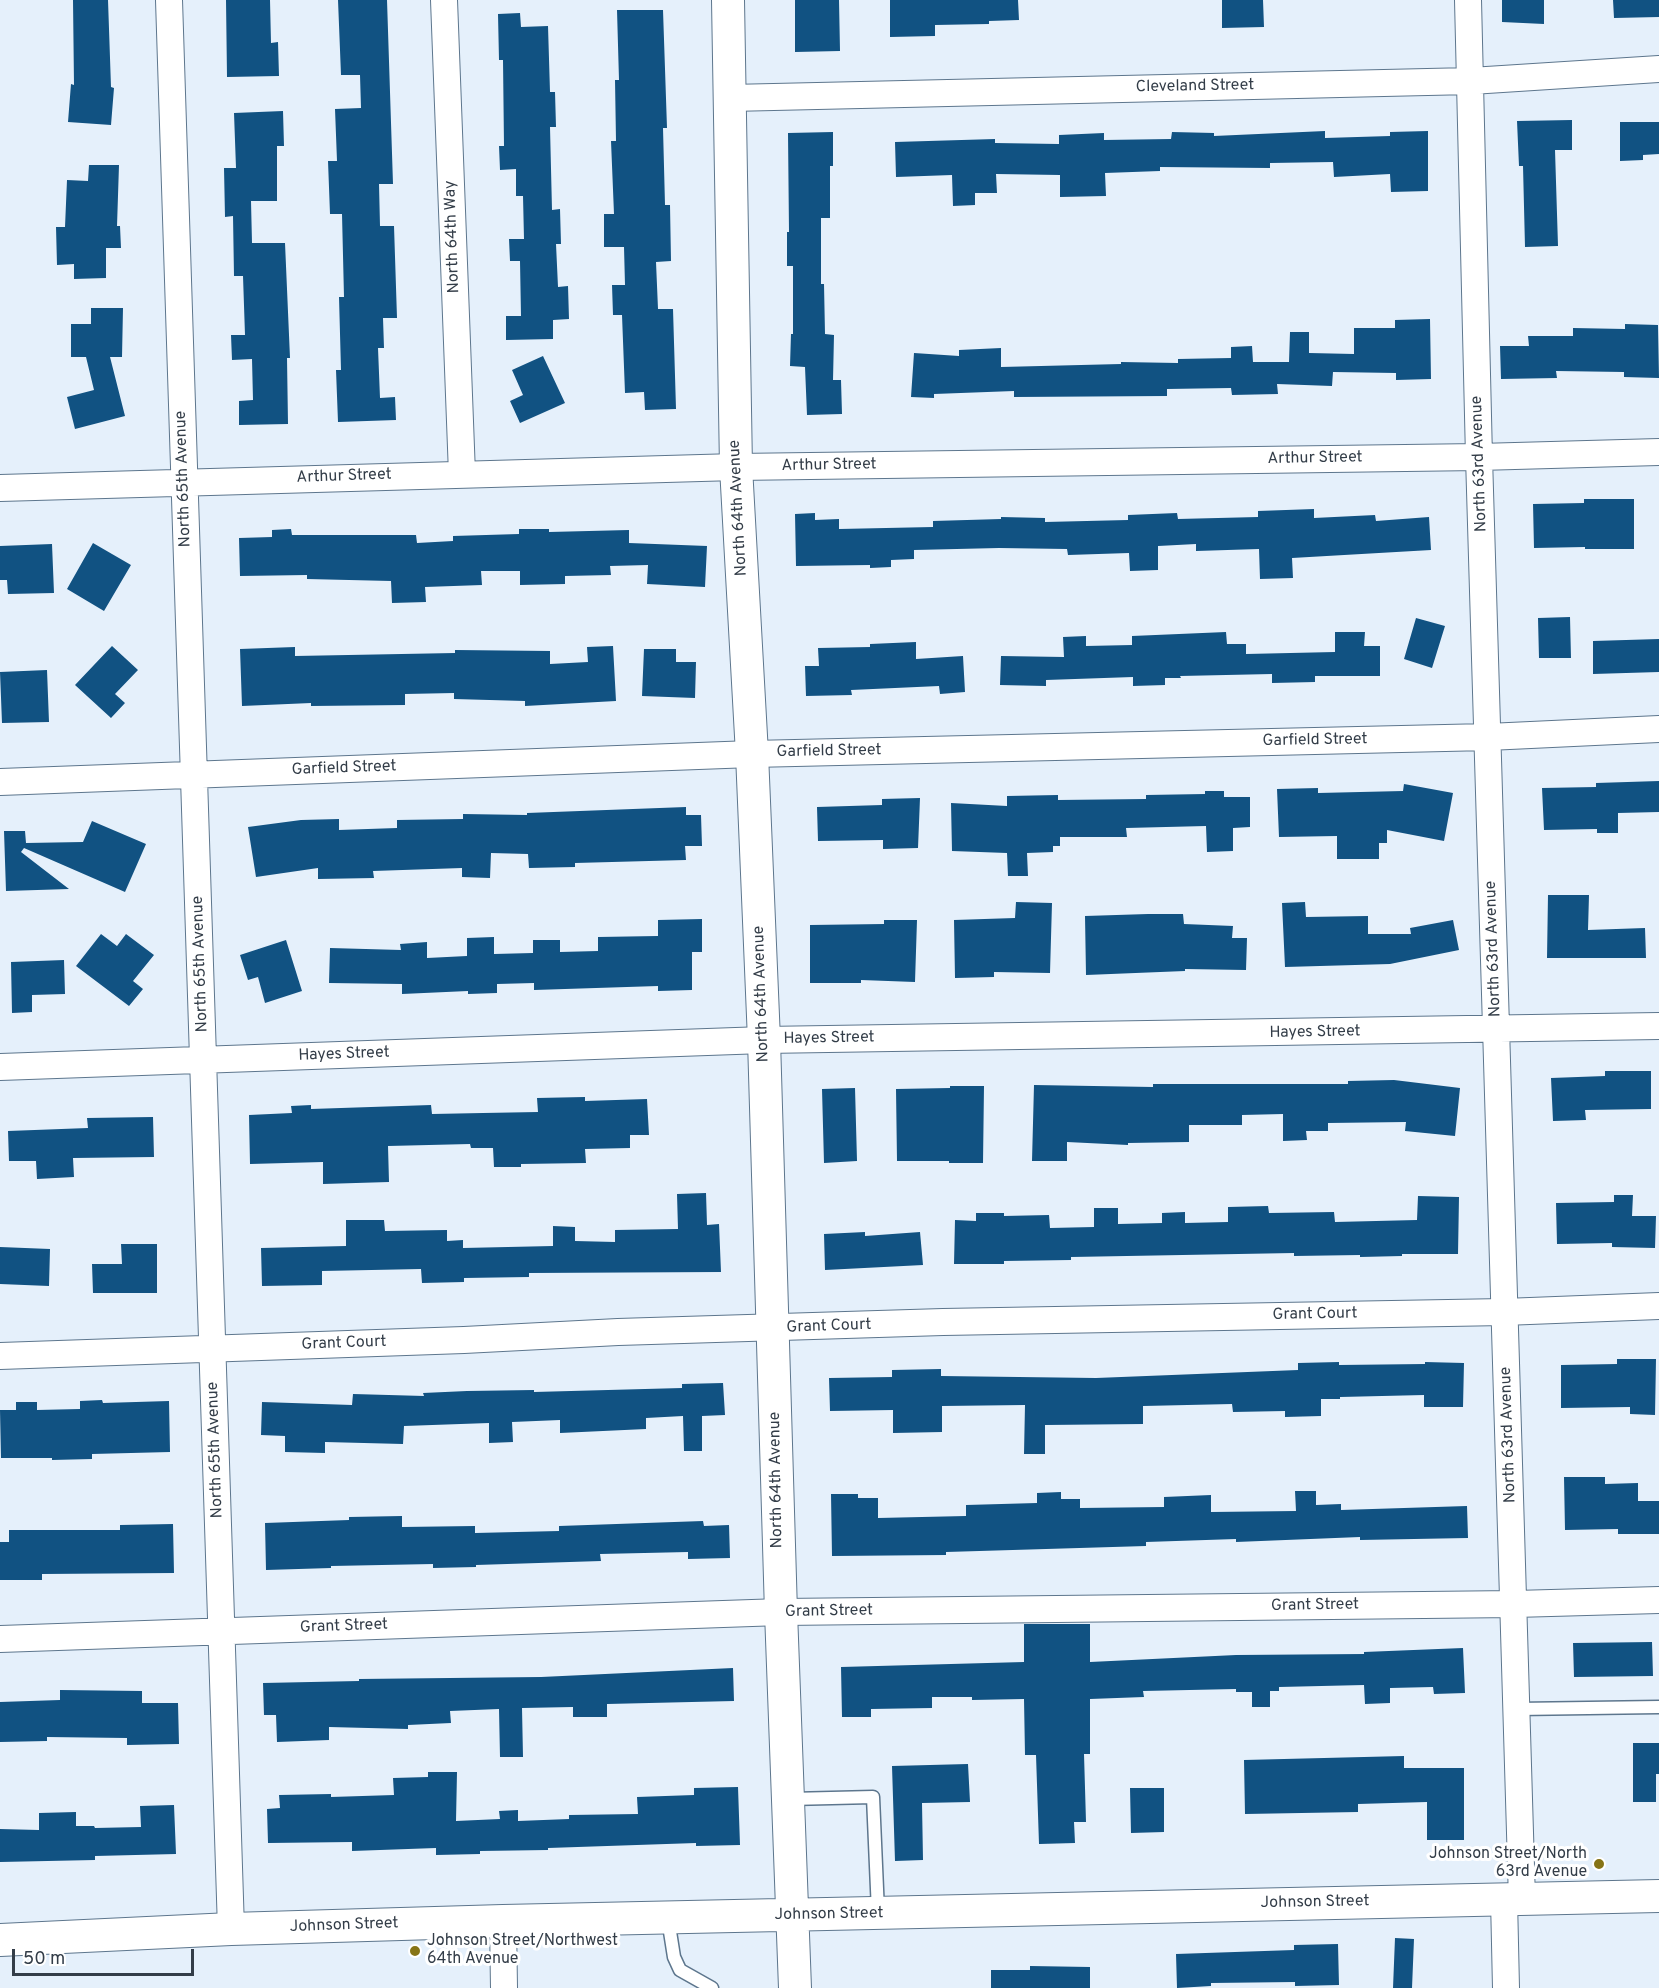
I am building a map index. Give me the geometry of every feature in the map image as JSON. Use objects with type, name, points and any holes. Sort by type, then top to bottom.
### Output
[{"type":"street","name":"North 65th Avenue","points":[[169,0],[231,1929]]},
{"type":"street","name":"North 64th Way","points":[[444,0],[462,474]]},
{"type":"street","name":"North 64th Avenue","points":[[728,0],[736,467],[752,754],[764,1040],[795,1988]]},
{"type":"street","name":"North 63rd Avenue","points":[[1468,0],[1504,1312],[1515,1604],[1517,1709],[1513,1899],[1506,1988]]},
{"type":"street","name":"Cleveland Street","points":[[730,98],[1471,81],[1659,69]]},
{"type":"street","name":"Arthur Street","points":[[0,488],[736,467],[1479,457],[1659,452]]},
{"type":"street","name":"Garfield Street","points":[[0,782],[752,754],[1488,737],[1659,729]]},
{"type":"street","name":"Hayes Street","points":[[0,1067],[764,1040],[1659,1026]]},
{"type":"street","name":"Grant Court","points":[[0,1356],[943,1322],[1504,1312],[1659,1306]]},
{"type":"street","name":"Grant Street","points":[[0,1639],[781,1612],[1515,1604],[1659,1600]]},
{"type":"street","name":"Johnson Street","points":[[0,1940],[231,1929],[503,1921],[1659,1896]]},
{"type":"street","points":[[503,1921],[504,1988]]},
{"type":"lane","points":[[1517,1709],[1659,1707]]},
{"type":"lane","points":[[788,1799],[873,1797],[878,1914]]},
{"type":"lane","points":[[667,1918],[674,1956],[680,1970],[712,1988]]},
{"type":"building","points":[[73,0],[108,0],[111,87],[114,88],[111,125],[68,122],[71,84],[74,85]]},
{"type":"building","points":[[226,0],[270,0],[271,43],[278,42],[279,76],[227,77]]},
{"type":"building","points":[[338,0],[387,0],[393,184],[379,184],[380,226],[394,226],[397,318],[383,318],[384,348],[378,348],[380,398],[395,397],[396,420],[338,422],[336,370],[341,370],[339,297],[344,297],[342,214],[330,214],[328,161],[337,161],[335,109],[361,108],[360,75],[341,75]]},
{"type":"building","points":[[795,0],[839,0],[840,51],[795,52]]},
{"type":"building","points":[[890,0],[1018,0],[1019,20],[989,21],[989,24],[935,25],[935,36],[890,37]]},
{"type":"building","points":[[1222,0],[1263,0],[1264,27],[1222,28]]},
{"type":"building","points":[[1502,0],[1544,0],[1544,24],[1502,22]]},
{"type":"building","points":[[1613,0],[1659,0],[1659,17],[1614,18]]},
{"type":"building","points":[[617,10],[663,10],[667,128],[663,128],[665,205],[670,205],[671,261],[656,262],[658,309],[673,309],[676,409],[645,410],[644,392],[625,393],[622,315],[613,315],[612,285],[625,285],[624,247],[604,247],[604,214],[614,214],[611,141],[616,141],[615,80],[619,80]]},
{"type":"building","points":[[520,13],[521,27],[548,26],[550,92],[555,92],[556,127],[550,127],[552,210],[560,209],[561,244],[556,244],[558,287],[568,286],[569,319],[553,320],[553,339],[506,340],[506,316],[521,316],[520,261],[510,261],[509,239],[524,239],[523,196],[516,196],[516,169],[500,170],[499,146],[504,146],[503,60],[499,60],[498,14]]},
{"type":"building","points":[[283,111],[284,146],[277,146],[277,201],[251,201],[252,243],[285,243],[290,358],[287,358],[288,424],[239,425],[239,401],[253,400],[252,359],[232,360],[231,335],[245,335],[243,276],[234,276],[233,216],[225,217],[224,168],[236,168],[234,113]]},
{"type":"building","points":[[1572,120],[1572,150],[1555,150],[1558,246],[1525,247],[1523,166],[1519,166],[1517,121]]},
{"type":"building","points":[[1620,122],[1659,122],[1659,154],[1643,155],[1643,160],[1620,161]]},
{"type":"building","points":[[1325,131],[1325,138],[1390,136],[1390,132],[1428,131],[1428,191],[1391,192],[1390,174],[1334,177],[1333,162],[1270,163],[1270,168],[1160,167],[1160,171],[1105,173],[1106,196],[1060,197],[1060,175],[996,174],[997,193],[975,193],[975,205],[953,206],[952,175],[896,177],[895,142],[995,139],[995,143],[1059,144],[1059,135],[1104,133],[1104,140],[1171,139],[1172,132],[1214,133],[1214,136]]},
{"type":"building","points":[[833,132],[833,166],[830,166],[830,218],[821,218],[821,284],[824,284],[825,334],[834,335],[833,380],[841,380],[842,414],[807,415],[805,367],[790,366],[791,334],[793,334],[793,266],[787,266],[788,133]]},
{"type":"building","points":[[89,165],[119,165],[117,226],[120,226],[121,248],[106,248],[106,278],[74,279],[74,264],[57,265],[56,227],[65,227],[67,180],[88,181]]},
{"type":"building","points":[[91,308],[123,308],[122,357],[110,357],[125,416],[75,429],[67,397],[94,390],[86,357],[71,357],[71,324],[91,324]]},
{"type":"building","points":[[1430,319],[1431,379],[1396,380],[1396,373],[1333,372],[1332,386],[1277,384],[1278,394],[1232,395],[1231,388],[1167,389],[1167,396],[1014,397],[1014,391],[934,394],[934,398],[911,397],[914,353],[959,356],[959,350],[1001,348],[1001,367],[1121,364],[1121,362],[1178,363],[1178,359],[1231,358],[1231,347],[1252,346],[1253,362],[1289,362],[1290,332],[1309,332],[1309,353],[1354,354],[1354,328],[1395,328],[1395,320]]},
{"type":"building","points":[[1625,324],[1658,325],[1659,378],[1624,377],[1624,372],[1556,371],[1557,378],[1501,379],[1500,346],[1529,346],[1528,336],[1573,336],[1573,328],[1625,329]]},
{"type":"building","points":[[543,356],[565,403],[520,423],[510,401],[523,395],[512,370]]},
{"type":"building","points":[[1584,499],[1634,499],[1634,549],[1534,548],[1533,504],[1584,503]]},
{"type":"building","points":[[1314,509],[1314,518],[1375,515],[1376,521],[1429,517],[1431,550],[1292,558],[1293,578],[1260,579],[1259,549],[1196,551],[1196,544],[1158,546],[1158,570],[1130,571],[1129,553],[1068,555],[1067,549],[999,548],[914,550],[914,559],[891,560],[891,567],[796,566],[795,514],[815,513],[815,520],[839,519],[839,529],[933,527],[933,521],[1001,519],[1001,517],[1045,518],[1045,522],[1128,520],[1128,515],[1177,513],[1178,519],[1258,517],[1258,511]]},
{"type":"building","points":[[291,529],[292,535],[416,535],[417,543],[453,541],[453,536],[519,534],[519,529],[549,529],[549,532],[629,530],[629,543],[707,546],[705,587],[647,584],[648,565],[610,566],[611,575],[565,576],[565,584],[520,585],[520,571],[481,571],[482,585],[425,587],[426,602],[392,603],[391,581],[307,579],[307,575],[240,576],[239,538],[272,537],[272,530]]},
{"type":"building","points":[[93,543],[131,565],[104,611],[67,589]]},
{"type":"building","points":[[52,544],[54,593],[8,594],[7,580],[0,580],[0,546]]},
{"type":"building","points":[[1570,617],[1571,658],[1539,658],[1538,618]]},
{"type":"building","points":[[1416,618],[1445,626],[1432,668],[1404,659]]},
{"type":"building","points":[[1226,632],[1227,644],[1246,644],[1246,654],[1335,652],[1335,632],[1365,632],[1364,646],[1380,646],[1380,676],[1315,676],[1315,682],[1272,683],[1272,674],[1180,676],[1181,678],[1165,678],[1165,685],[1133,686],[1133,677],[1046,680],[1046,686],[1000,685],[1001,656],[1064,657],[1063,637],[1086,636],[1086,646],[1132,645],[1132,636]]},
{"type":"building","points":[[1659,639],[1659,672],[1593,674],[1593,641]]},
{"type":"building","points":[[916,642],[916,659],[963,656],[965,692],[940,694],[939,686],[851,690],[852,695],[806,696],[805,666],[819,666],[818,648],[870,647],[870,644]]},
{"type":"building","points":[[112,646],[138,670],[115,694],[125,703],[111,718],[75,685]]},
{"type":"building","points":[[613,646],[616,701],[525,706],[525,701],[454,699],[454,693],[405,694],[405,705],[311,706],[311,703],[242,706],[240,649],[295,647],[295,656],[455,653],[455,650],[550,651],[550,664],[588,662],[587,647]]},
{"type":"building","points":[[644,649],[676,649],[676,662],[696,662],[695,698],[642,696]]},
{"type":"building","points":[[47,670],[49,722],[2,723],[0,672]]},
{"type":"building","points":[[1659,781],[1659,812],[1618,813],[1618,833],[1597,833],[1597,829],[1544,830],[1542,788],[1596,787],[1596,783]]},
{"type":"building","points":[[1404,784],[1453,793],[1444,841],[1387,830],[1387,843],[1379,843],[1379,859],[1337,859],[1337,836],[1279,837],[1277,789],[1318,788],[1318,793],[1403,791]]},
{"type":"building","points":[[1205,791],[1224,791],[1224,797],[1250,797],[1250,827],[1233,828],[1233,851],[1207,852],[1206,826],[1126,828],[1127,837],[1060,837],[1060,846],[1053,846],[1053,852],[1027,853],[1028,876],[1008,876],[1007,853],[952,851],[951,803],[1007,806],[1007,796],[1058,795],[1058,800],[1146,799],[1146,795],[1205,794]]},
{"type":"building","points":[[920,798],[918,848],[883,849],[883,840],[818,841],[817,807],[882,805],[882,799]]},
{"type":"building","points":[[686,807],[686,815],[701,815],[702,846],[685,846],[686,860],[575,863],[575,867],[529,868],[528,854],[491,853],[490,878],[462,877],[462,868],[373,871],[374,878],[318,879],[318,868],[256,877],[248,827],[301,820],[339,819],[339,830],[397,828],[397,820],[463,819],[463,814],[527,815],[527,813]]},
{"type":"building","points":[[92,821],[146,844],[125,892],[24,848],[21,852],[69,889],[6,891],[4,831],[25,831],[26,843],[83,842]]},
{"type":"building","points":[[1548,895],[1589,895],[1588,930],[1645,928],[1646,958],[1547,958]]},
{"type":"building","points":[[1016,902],[1052,903],[1050,973],[994,972],[994,977],[955,978],[954,920],[1015,918]]},
{"type":"building","points":[[1305,902],[1306,917],[1368,916],[1368,934],[1411,934],[1410,928],[1453,920],[1459,950],[1390,964],[1285,967],[1282,903]]},
{"type":"building","points":[[1183,914],[1184,924],[1233,926],[1232,938],[1247,938],[1246,970],[1185,969],[1185,971],[1086,975],[1085,916]]},
{"type":"building","points":[[702,919],[702,952],[692,952],[692,990],[658,991],[658,986],[534,990],[534,983],[497,984],[497,993],[468,994],[468,991],[402,994],[402,984],[329,983],[330,948],[401,950],[400,944],[427,942],[427,958],[467,956],[467,938],[494,937],[494,954],[533,953],[533,940],[560,940],[560,952],[598,951],[598,937],[658,936],[658,920]]},
{"type":"building","points":[[884,920],[917,920],[915,982],[861,980],[861,983],[810,983],[810,925],[884,924]]},
{"type":"building","points":[[101,934],[117,946],[126,934],[154,955],[133,981],[143,989],[129,1006],[76,966]]},
{"type":"building","points":[[286,940],[302,991],[265,1003],[258,977],[248,980],[240,955]]},
{"type":"building","points":[[64,960],[65,994],[32,995],[32,1012],[12,1013],[11,962]]},
{"type":"building","points":[[1605,1071],[1651,1071],[1651,1109],[1585,1110],[1586,1120],[1553,1121],[1551,1078],[1605,1076]]},
{"type":"building","points":[[1394,1080],[1460,1088],[1455,1136],[1405,1131],[1406,1122],[1328,1123],[1328,1131],[1306,1131],[1307,1140],[1283,1141],[1283,1114],[1242,1115],[1242,1125],[1189,1125],[1189,1142],[1128,1143],[1128,1145],[1067,1142],[1067,1161],[1032,1161],[1034,1085],[1153,1087],[1153,1084],[1348,1084],[1348,1081]]},
{"type":"building","points":[[950,1086],[984,1086],[983,1163],[897,1161],[896,1089],[950,1088]]},
{"type":"building","points":[[855,1088],[857,1161],[824,1163],[822,1089]]},
{"type":"building","points":[[585,1097],[585,1101],[647,1099],[649,1135],[630,1135],[630,1148],[585,1149],[586,1163],[521,1164],[521,1167],[494,1167],[493,1148],[471,1148],[470,1144],[388,1146],[389,1182],[323,1184],[323,1162],[250,1164],[249,1115],[292,1113],[291,1106],[311,1105],[311,1109],[431,1105],[432,1114],[538,1112],[537,1098]]},
{"type":"building","points":[[153,1117],[154,1157],[73,1158],[74,1177],[37,1179],[36,1161],[9,1161],[8,1131],[88,1128],[87,1118]]},
{"type":"building","points":[[706,1193],[707,1225],[719,1224],[721,1272],[529,1273],[529,1277],[464,1278],[464,1282],[422,1283],[421,1269],[322,1271],[322,1285],[262,1286],[261,1248],[346,1246],[346,1220],[384,1220],[385,1231],[447,1230],[447,1241],[463,1240],[463,1248],[553,1246],[553,1226],[575,1227],[575,1241],[615,1242],[615,1230],[678,1229],[677,1194]]},
{"type":"building","points":[[1614,1195],[1633,1195],[1632,1216],[1656,1216],[1655,1248],[1612,1247],[1612,1243],[1557,1244],[1556,1203],[1614,1202]]},
{"type":"building","points":[[1418,1196],[1459,1197],[1458,1254],[1360,1257],[1360,1255],[1294,1256],[1294,1253],[1071,1257],[1071,1260],[954,1264],[955,1220],[976,1221],[976,1213],[1004,1213],[1004,1216],[1049,1215],[1050,1228],[1094,1227],[1094,1208],[1118,1208],[1118,1224],[1162,1223],[1162,1213],[1185,1212],[1185,1223],[1228,1222],[1228,1207],[1268,1206],[1269,1213],[1334,1212],[1335,1222],[1417,1220]]},
{"type":"building","points":[[865,1232],[865,1236],[920,1232],[923,1265],[825,1270],[824,1234]]},
{"type":"building","points":[[121,1244],[157,1244],[157,1293],[93,1293],[92,1264],[122,1264]]},
{"type":"building","points":[[0,1247],[50,1249],[49,1286],[0,1284]]},
{"type":"building","points":[[1617,1359],[1656,1359],[1655,1415],[1630,1414],[1630,1407],[1561,1408],[1561,1365],[1617,1364]]},
{"type":"building","points":[[1339,1362],[1339,1365],[1464,1363],[1463,1407],[1424,1407],[1424,1395],[1321,1399],[1321,1416],[1285,1417],[1285,1411],[1233,1412],[1232,1404],[1143,1406],[1143,1424],[1045,1425],[1045,1454],[1024,1454],[1025,1405],[942,1406],[942,1432],[893,1433],[893,1410],[830,1411],[829,1378],[892,1377],[892,1370],[941,1369],[941,1376],[1096,1378],[1298,1370],[1298,1363]]},
{"type":"building","points":[[723,1383],[725,1415],[702,1416],[702,1451],[684,1451],[683,1416],[646,1418],[646,1429],[560,1433],[560,1420],[512,1422],[513,1442],[489,1443],[489,1423],[404,1426],[403,1444],[325,1442],[325,1453],[285,1452],[285,1436],[261,1435],[262,1402],[352,1405],[353,1394],[424,1396],[423,1393],[467,1391],[534,1390],[534,1392],[682,1388],[682,1384]]},
{"type":"building","points":[[102,1400],[103,1403],[169,1401],[170,1452],[92,1454],[92,1459],[1,1458],[0,1410],[16,1410],[16,1402],[37,1402],[37,1410],[80,1409],[80,1401]]},
{"type":"building","points":[[1564,1477],[1605,1477],[1605,1484],[1638,1483],[1638,1501],[1659,1501],[1659,1534],[1618,1534],[1618,1529],[1565,1530]]},
{"type":"building","points":[[1295,1491],[1316,1491],[1316,1505],[1341,1504],[1341,1510],[1467,1506],[1468,1538],[1360,1540],[1360,1537],[1236,1542],[1236,1539],[1146,1542],[1146,1546],[946,1552],[946,1555],[832,1556],[831,1494],[858,1494],[858,1498],[878,1498],[878,1518],[966,1516],[966,1505],[1037,1503],[1037,1493],[1061,1492],[1061,1499],[1080,1499],[1080,1508],[1164,1507],[1164,1497],[1211,1495],[1211,1512],[1296,1511]]},
{"type":"building","points":[[402,1516],[402,1527],[475,1526],[475,1533],[559,1531],[559,1526],[703,1521],[704,1526],[729,1525],[730,1558],[688,1559],[688,1552],[600,1554],[601,1561],[476,1565],[476,1567],[433,1568],[433,1564],[266,1570],[265,1523]]},
{"type":"building","points":[[173,1524],[174,1573],[42,1574],[42,1580],[0,1580],[0,1542],[9,1542],[9,1530],[120,1530],[120,1525]]},
{"type":"building","points":[[1024,1624],[1090,1624],[1090,1662],[1236,1655],[1364,1654],[1364,1652],[1463,1648],[1465,1693],[1434,1694],[1433,1687],[1390,1688],[1390,1703],[1365,1704],[1364,1685],[1279,1687],[1279,1691],[1270,1691],[1270,1707],[1252,1707],[1252,1692],[1236,1692],[1236,1689],[1143,1691],[1144,1697],[1090,1699],[1090,1754],[1084,1754],[1086,1822],[1074,1822],[1075,1843],[1039,1844],[1036,1755],[1025,1755],[1024,1699],[972,1700],[972,1697],[932,1697],[932,1708],[871,1709],[871,1717],[842,1717],[841,1667],[1024,1662]]},
{"type":"building","points":[[1652,1642],[1653,1676],[1574,1677],[1573,1643]]},
{"type":"building","points":[[733,1668],[734,1701],[607,1704],[607,1717],[573,1717],[573,1707],[522,1708],[523,1757],[500,1757],[499,1709],[450,1711],[451,1723],[408,1725],[408,1729],[329,1727],[329,1740],[277,1742],[276,1715],[264,1715],[263,1683],[359,1681],[359,1679],[541,1677]]},
{"type":"building","points":[[60,1690],[142,1691],[142,1703],[178,1703],[179,1744],[127,1745],[127,1738],[47,1737],[47,1741],[0,1742],[0,1702],[60,1700]]},
{"type":"building","points":[[1633,1743],[1659,1743],[1656,1802],[1633,1802]]},
{"type":"building","points":[[1404,1756],[1404,1768],[1464,1768],[1464,1840],[1427,1840],[1427,1802],[1358,1804],[1358,1812],[1245,1814],[1244,1760]]},
{"type":"building","points":[[968,1764],[970,1802],[922,1803],[923,1860],[895,1861],[892,1766]]},
{"type":"building","points":[[428,1772],[457,1772],[456,1821],[500,1819],[499,1811],[518,1810],[518,1821],[569,1819],[569,1815],[638,1814],[637,1797],[694,1795],[694,1788],[738,1787],[740,1845],[696,1846],[696,1843],[480,1851],[480,1854],[436,1855],[436,1848],[352,1851],[352,1842],[268,1843],[267,1809],[280,1808],[279,1795],[331,1794],[331,1797],[394,1795],[393,1778],[428,1777]]},
{"type":"building","points":[[1130,1788],[1164,1788],[1164,1832],[1131,1833]]},
{"type":"building","points":[[174,1805],[176,1854],[95,1856],[95,1860],[0,1862],[0,1829],[39,1830],[39,1813],[76,1812],[76,1826],[141,1827],[140,1806]]},
{"type":"building","points":[[1395,1938],[1414,1939],[1412,1988],[1393,1988]]},
{"type":"building","points":[[1338,1944],[1339,1985],[1295,1986],[1295,1982],[1211,1983],[1211,1986],[1177,1988],[1176,1954],[1294,1950],[1294,1945]]},
{"type":"building","points":[[1030,1966],[1090,1967],[1090,1988],[991,1988],[991,1970],[1030,1970]]},
{"type":"place","name":"Johnson Street/North 63rd Avenue","points":[[1599,1864]]},
{"type":"place","name":"Johnson Street/Northwest 64th Avenue","points":[[415,1951]]}]
